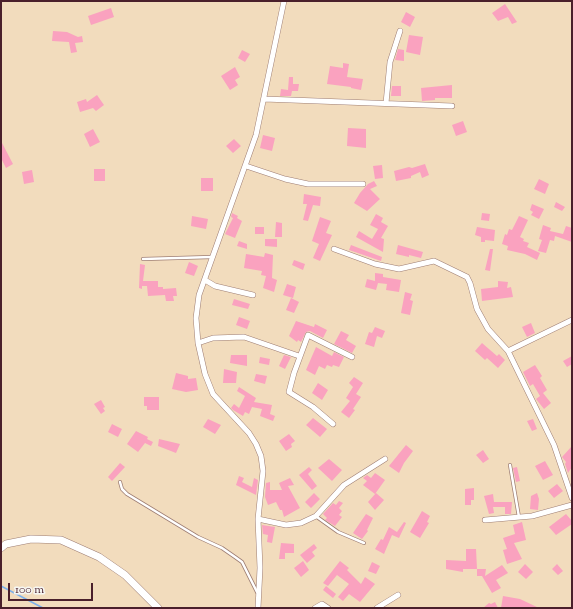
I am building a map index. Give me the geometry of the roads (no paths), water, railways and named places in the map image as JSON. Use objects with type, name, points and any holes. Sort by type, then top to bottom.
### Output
[{"type":"main road","points":[[1,548],[6,544],[31,539],[61,540],[99,557],[125,575],[158,608]]},
{"type":"street","points":[[260,608],[258,594],[260,568],[258,519],[262,479],[261,456],[249,433],[213,394],[205,374],[198,343],[196,318],[200,295],[256,135],[284,1]]},
{"type":"street","points":[[386,103],[390,62],[400,31]]},
{"type":"street","points":[[264,99],[452,106]]},
{"type":"street","points":[[246,166],[285,179],[308,184],[363,184]]},
{"type":"street","points":[[334,249],[375,264],[398,269],[434,261],[466,277],[470,283],[477,309],[488,329],[508,351],[554,445],[572,498]]},
{"type":"street","points":[[205,280],[215,286],[253,295]]},
{"type":"street","points":[[508,351],[572,320]]},
{"type":"street","points":[[333,424],[313,407],[289,392],[299,356],[308,335],[352,357]]},
{"type":"street","points":[[198,343],[213,338],[244,336],[299,356]]},
{"type":"street","points":[[258,519],[286,525],[301,523],[316,516],[344,485],[385,459]]},
{"type":"street","points":[[485,520],[532,516],[572,505]]},
{"type":"street","points":[[378,608],[398,595]]},
{"type":"street","points":[[315,608],[322,604],[328,608]]},
{"type":"lane","points":[[143,259],[213,257]]},
{"type":"lane","points":[[510,465],[519,518]]},
{"type":"lane","points":[[120,482],[122,489],[127,494],[198,537],[222,548],[242,562],[258,594]]},
{"type":"lane","points":[[316,516],[338,532],[364,543]]},
{"type":"waterway","points":[[1,586],[43,608]]}]
